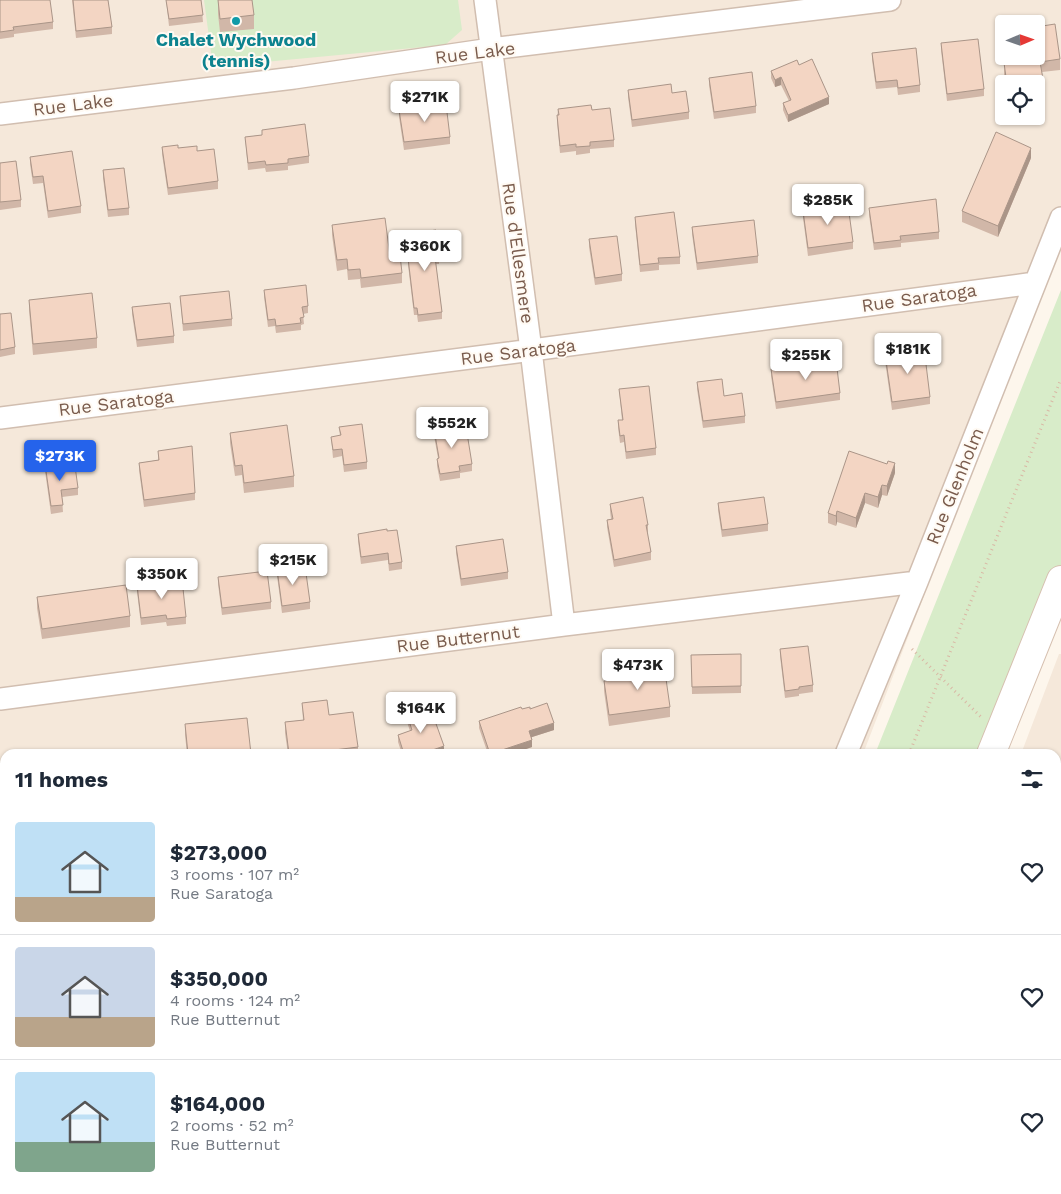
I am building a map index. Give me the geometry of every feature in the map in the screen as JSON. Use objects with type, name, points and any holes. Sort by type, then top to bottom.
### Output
[{"type":"main road","points":[[995,744],[1061,580]]},
{"type":"street","name":"Rue d'Ellesmere","points":[[484,0],[531,350],[564,625]]},
{"type":"street","name":"Rue Lake","points":[[0,114],[294,78],[491,49],[890,0]]},
{"type":"street","name":"Rue Glenholm","points":[[848,749],[917,582],[1061,218]]},
{"type":"street","name":"Rue Saratoga","points":[[0,418],[1035,283]]},
{"type":"street","name":"Rue Butternut","points":[[0,699],[564,625],[917,582]]},
{"type":"path","points":[[911,749],[1061,379]]},
{"type":"path","points":[[894,638],[911,648],[941,676],[995,744]]},
{"type":"shaded area","points":[[0,0],[1061,0],[1061,240],[865,749],[0,749]]},
{"type":"shaded area","points":[[1059,654],[1061,654],[1061,749],[1023,749]]},
{"type":"green space","points":[[204,0],[458,0],[462,30],[445,45],[213,67]]},
{"type":"green space","points":[[1061,290],[1061,575],[990,749],[877,749]]},
{"type":"building","points":[[0,0],[50,0],[53,22],[13,27],[14,30],[0,32]]},
{"type":"building","points":[[73,0],[108,0],[112,27],[76,31]]},
{"type":"building","points":[[166,0],[201,0],[203,15],[169,19]]},
{"type":"building","points":[[218,0],[252,0],[254,15],[220,19]]},
{"type":"building","points":[[1055,24],[1060,59],[1045,61],[1045,26]]},
{"type":"building","points":[[978,39],[984,89],[947,94],[941,43]]},
{"type":"building","points":[[916,48],[920,85],[898,88],[897,80],[876,82],[872,53]]},
{"type":"building","points":[[812,59],[829,97],[788,115],[783,103],[791,100],[781,77],[775,80],[771,71],[797,60],[799,65]]},
{"type":"building","points":[[1004,65],[1041,65],[1042,75],[1006,75]]},
{"type":"building","points":[[752,72],[756,106],[714,112],[709,78]]},
{"type":"building","points":[[671,84],[672,93],[686,91],[689,112],[632,120],[628,90]]},
{"type":"building","points":[[446,104],[450,137],[404,142],[399,110]]},
{"type":"building","points":[[591,105],[592,110],[610,108],[614,140],[590,142],[590,146],[576,147],[576,144],[560,146],[558,109]]},
{"type":"building","points":[[305,124],[309,156],[288,159],[288,163],[266,165],[265,161],[248,163],[245,137],[262,135],[262,130]]},
{"type":"building","points":[[996,132],[1031,148],[998,226],[962,211]]},
{"type":"building","points":[[178,145],[178,148],[197,146],[197,151],[214,149],[218,181],[168,188],[162,147]]},
{"type":"building","points":[[72,151],[81,206],[48,211],[43,176],[33,177],[30,157]]},
{"type":"building","points":[[16,161],[21,200],[0,202],[0,163]]},
{"type":"building","points":[[124,168],[129,208],[108,210],[103,170]]},
{"type":"building","points":[[936,199],[939,232],[900,236],[901,240],[874,243],[869,208]]},
{"type":"building","points":[[848,205],[853,242],[808,248],[803,211]]},
{"type":"building","points":[[674,212],[680,257],[658,258],[659,263],[640,265],[635,217]]},
{"type":"building","points":[[385,218],[390,256],[400,255],[402,273],[361,278],[360,269],[348,270],[347,259],[337,260],[332,225]]},
{"type":"building","points":[[754,220],[758,256],[697,263],[692,227]]},
{"type":"building","points":[[436,230],[439,257],[435,257],[442,312],[418,315],[417,308],[414,308],[408,258],[411,257],[408,234]]},
{"type":"building","points":[[617,236],[622,274],[595,278],[589,239]]},
{"type":"building","points":[[306,285],[308,306],[302,307],[304,317],[300,318],[301,323],[276,326],[275,319],[268,320],[264,290]]},
{"type":"building","points":[[229,291],[232,319],[183,324],[180,296]]},
{"type":"building","points":[[92,293],[97,338],[33,344],[29,300]]},
{"type":"building","points":[[170,303],[174,336],[137,340],[132,307]]},
{"type":"building","points":[[11,313],[15,347],[0,350],[0,314]]},
{"type":"building","points":[[924,348],[930,397],[892,402],[885,354]]},
{"type":"building","points":[[836,360],[840,393],[776,402],[771,369]]},
{"type":"building","points":[[722,379],[724,396],[742,393],[745,416],[703,421],[697,382]]},
{"type":"building","points":[[649,386],[656,448],[626,452],[624,435],[620,436],[618,420],[623,420],[619,389]]},
{"type":"building","points":[[362,424],[367,462],[344,465],[342,449],[333,450],[331,437],[341,435],[339,427]]},
{"type":"building","points":[[287,425],[294,476],[244,483],[242,465],[235,466],[230,433]]},
{"type":"building","points":[[458,425],[460,434],[467,433],[472,464],[459,466],[460,471],[440,474],[434,429]]},
{"type":"building","points":[[192,446],[195,493],[144,500],[139,463],[159,460],[158,451]]},
{"type":"building","points":[[849,451],[887,464],[888,461],[895,463],[887,486],[882,485],[878,497],[865,493],[856,518],[837,511],[836,516],[828,513]]},
{"type":"building","points":[[57,462],[58,468],[75,466],[78,488],[61,490],[63,505],[51,506],[45,464]]},
{"type":"building","points":[[643,497],[651,552],[614,560],[607,520],[613,519],[610,504]]},
{"type":"building","points":[[764,497],[768,524],[722,530],[718,503]]},
{"type":"building","points":[[387,529],[387,531],[397,530],[402,562],[389,564],[388,553],[361,557],[358,534]]},
{"type":"building","points":[[503,539],[508,572],[461,579],[456,546]]},
{"type":"building","points":[[305,566],[310,602],[282,606],[277,569]]},
{"type":"building","points":[[267,571],[271,602],[222,608],[218,577]]},
{"type":"building","points":[[182,579],[186,617],[167,619],[166,615],[141,618],[137,585]]},
{"type":"building","points":[[126,585],[130,616],[42,629],[37,597]]},
{"type":"building","points":[[808,646],[813,685],[785,691],[780,649]]},
{"type":"building","points":[[741,654],[741,686],[692,687],[691,655]]},
{"type":"building","points":[[664,665],[670,707],[609,715],[604,681],[624,678],[623,674],[639,672],[638,669]]},
{"type":"building","points":[[327,700],[329,715],[353,712],[358,747],[342,749],[288,749],[285,722],[304,720],[302,703]]},
{"type":"building","points":[[547,703],[554,723],[529,731],[532,740],[505,749],[488,749],[479,721],[521,707],[522,709],[530,707],[530,709]]},
{"type":"building","points":[[430,707],[444,746],[435,749],[402,749],[398,735],[412,730],[407,715]]},
{"type":"building","points":[[247,718],[250,749],[188,749],[185,724]]},
{"type":"place","name":"Chalet Wychwood (tennis)","points":[[236,21]]}]
